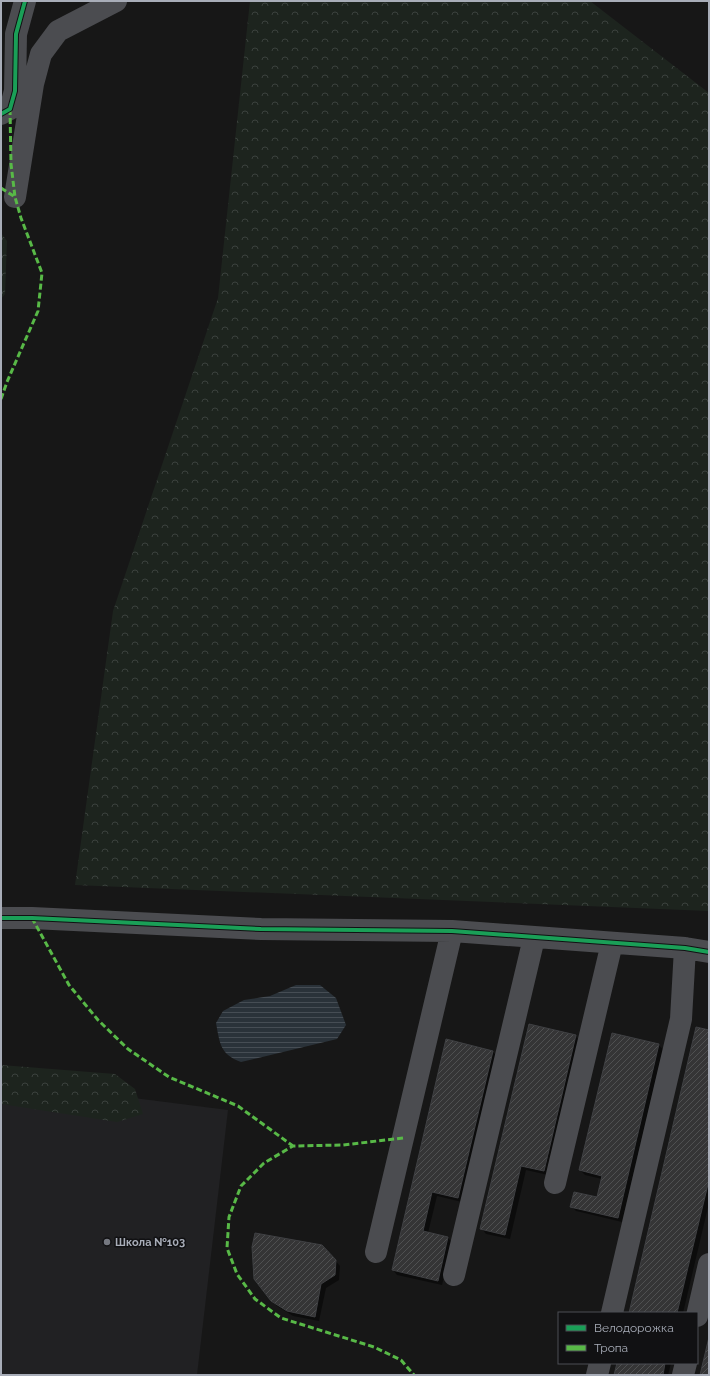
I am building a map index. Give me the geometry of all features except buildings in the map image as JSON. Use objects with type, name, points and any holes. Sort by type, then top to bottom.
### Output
[{"type":"street","points":[[6,111],[15,91],[16,34],[25,1]]},
{"type":"street","points":[[15,197],[33,84],[41,54],[58,31],[116,1]]},
{"type":"street","points":[[1,918],[261,928],[452,931],[685,948],[709,952]]},
{"type":"street","points":[[376,1252],[452,931]]},
{"type":"street","points":[[454,1275],[534,938]]},
{"type":"street","points":[[555,1183],[612,943]]},
{"type":"street","points":[[612,1312],[681,1019],[685,948]]},
{"type":"street","points":[[698,1312],[709,1264]]},
{"type":"street","points":[[597,1375],[600,1364]]},
{"type":"street","points":[[684,1375],[686,1364]]},
{"type":"shaded area","points":[[296,985],[320,985],[336,998],[346,1025],[337,1039],[241,1062],[225,1052],[220,1042],[216,1023],[223,1011],[244,1000],[270,996]]},
{"type":"shaded area","name":"Школа №103","points":[[1,1081],[228,1110],[197,1375],[1,1375]]},
{"type":"green space","points":[[250,1],[590,1],[709,93],[709,911],[75,885],[113,611],[218,298]]},
{"type":"green space","points":[[1,233],[7,241],[5,294],[1,299]]},
{"type":"green space","points":[[1,1065],[115,1074],[135,1089],[143,1114],[117,1122],[1,1104]]},
{"type":"marked path","points":[[10,109],[11,164],[15,197]]},
{"type":"marked path","points":[[1,188],[15,197],[21,218],[42,273],[38,311],[1,399]]},
{"type":"marked path","points":[[32,918],[69,985],[98,1020],[128,1049],[169,1077],[238,1106],[293,1146]]},
{"type":"marked path","points":[[403,1138],[343,1145],[293,1146],[264,1163],[241,1186],[229,1217],[227,1248],[237,1274],[255,1299],[281,1318],[374,1347],[401,1360],[414,1375]]},
{"type":"cycle path","points":[[1,114],[10,109],[15,91],[16,34],[25,1]]},
{"type":"cycle path","points":[[1,918],[32,918],[261,929],[452,931],[685,948],[709,952]]},
{"type":"place","name":"Школа №103","points":[[107,1242]]}]
